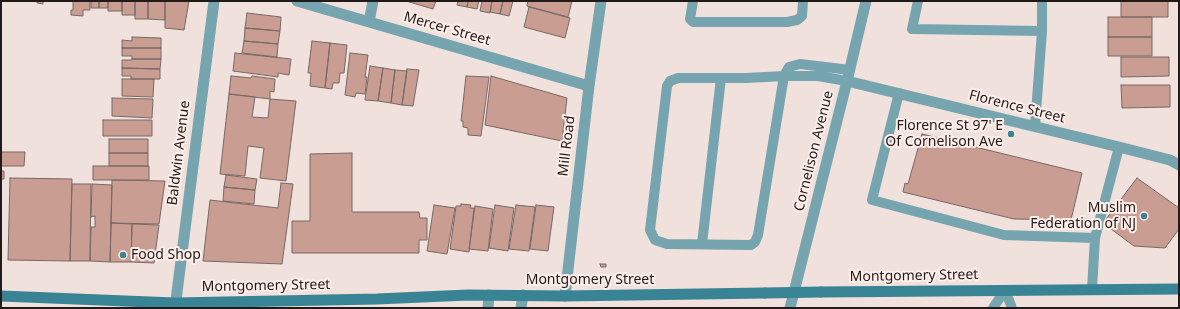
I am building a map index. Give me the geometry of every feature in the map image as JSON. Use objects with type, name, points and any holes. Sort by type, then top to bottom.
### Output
[{"type":"main road","name":"Montgomery Street","points":[[1,296],[175,305],[489,295],[565,296],[1179,289]]},
{"type":"street","name":"Baldwin Avenue","points":[[175,305],[214,1]]},
{"type":"street","name":"Mercer Street","points":[[297,1],[589,86]]},
{"type":"street","points":[[369,22],[373,1]]},
{"type":"street","name":"Mill Road","points":[[565,296],[589,86],[601,1]]},
{"type":"street","name":"Cornelison Avenue","points":[[790,308],[866,1]]},
{"type":"street","name":"Florence Street","points":[[847,81],[1119,147],[1170,160],[1179,165]]},
{"type":"street","points":[[488,308],[489,295]]},
{"type":"street","points":[[521,308],[523,295]]},
{"type":"lane","points":[[693,1],[690,19],[693,22],[787,22],[798,20],[802,16],[803,1]]},
{"type":"lane","points":[[918,1],[912,29],[1042,31]]},
{"type":"lane","points":[[1035,126],[1042,31],[1042,1]]},
{"type":"lane","points":[[847,81],[818,76],[784,76],[746,78],[678,78],[670,81],[667,86],[650,230],[655,240],[667,244],[751,245],[758,235],[784,76],[789,67],[800,64],[850,70]]},
{"type":"lane","points":[[702,244],[721,78]]},
{"type":"lane","points":[[899,94],[872,200],[1004,236],[1095,238]]},
{"type":"lane","points":[[1092,290],[1095,238],[1119,147]]},
{"type":"lane","points":[[993,308],[1004,290]]},
{"type":"lane","points":[[1004,290],[1012,308]]},
{"type":"building","points":[[37,1],[43,1],[43,4],[37,3]]},
{"type":"building","points":[[73,1],[90,1],[90,10],[83,10],[83,16],[71,15],[71,10],[73,10]]},
{"type":"building","points":[[91,1],[99,1],[99,8],[91,8]]},
{"type":"building","points":[[99,1],[108,1],[108,8],[99,8]]},
{"type":"building","points":[[108,1],[122,1],[122,11],[108,11]]},
{"type":"building","points":[[122,1],[135,1],[135,15],[122,15]]},
{"type":"building","points":[[135,1],[148,1],[148,19],[135,19]]},
{"type":"building","points":[[148,1],[165,1],[165,20],[148,19]]},
{"type":"building","points":[[165,1],[189,1],[184,30],[165,28]]},
{"type":"building","points":[[406,1],[436,1],[433,9]]},
{"type":"building","points":[[458,1],[468,1],[467,7],[457,5]]},
{"type":"building","points":[[468,1],[479,1],[477,9],[467,7]]},
{"type":"building","points":[[482,1],[492,1],[490,13],[480,11]]},
{"type":"building","points":[[492,1],[503,1],[500,14],[490,12]]},
{"type":"building","points":[[503,1],[513,1],[509,16],[500,14]]},
{"type":"building","points":[[528,1],[572,1],[568,17],[527,6]]},
{"type":"building","points":[[1121,1],[1168,1],[1168,17],[1121,17]]},
{"type":"building","points":[[529,7],[570,18],[565,38],[524,27]]},
{"type":"building","points":[[247,13],[281,17],[280,31],[245,28]]},
{"type":"building","points":[[1108,17],[1152,17],[1152,37],[1108,37]]},
{"type":"building","points":[[245,28],[280,31],[278,44],[244,41]]},
{"type":"building","points":[[132,37],[161,38],[161,48],[122,48],[122,40],[132,41]]},
{"type":"building","points":[[1108,37],[1152,37],[1152,56],[1108,56]]},
{"type":"building","points":[[244,41],[278,44],[277,57],[242,53]]},
{"type":"building","points":[[312,41],[330,43],[325,88],[310,86],[311,73],[308,73]]},
{"type":"building","points":[[330,43],[347,45],[344,73],[340,73],[339,83],[333,83],[332,89],[325,88]]},
{"type":"building","points":[[122,48],[161,48],[161,59],[132,59],[132,56],[122,56]]},
{"type":"building","points":[[235,53],[291,59],[289,75],[278,73],[278,77],[233,71]]},
{"type":"building","points":[[350,53],[368,55],[365,77],[367,77],[365,94],[356,93],[355,97],[345,95]]},
{"type":"building","points":[[1121,57],[1169,57],[1169,76],[1121,77]]},
{"type":"building","points":[[161,59],[160,69],[122,68],[122,60]]},
{"type":"building","points":[[370,66],[383,68],[378,101],[365,100]]},
{"type":"building","points":[[122,68],[160,69],[160,79],[131,79],[131,76],[122,76]]},
{"type":"building","points":[[383,68],[395,70],[391,103],[378,101]]},
{"type":"building","points":[[407,69],[419,70],[413,106],[402,105]]},
{"type":"building","points":[[395,70],[407,71],[402,105],[391,103]]},
{"type":"building","points":[[231,76],[251,78],[252,76],[275,79],[274,92],[270,91],[270,99],[229,94]]},
{"type":"building","points":[[466,76],[489,77],[481,136],[468,135],[468,128],[463,127],[463,121],[461,121]]},
{"type":"building","points":[[491,76],[567,98],[562,141],[485,125]]},
{"type":"building","points":[[122,79],[154,79],[153,97],[122,96]]},
{"type":"building","points":[[1121,85],[1170,85],[1170,107],[1122,108]]},
{"type":"building","points":[[229,94],[255,97],[252,117],[268,118],[270,99],[296,101],[286,181],[260,178],[264,148],[248,146],[245,176],[220,174]]},
{"type":"building","points":[[112,98],[153,99],[152,118],[112,116]]},
{"type":"building","points":[[103,120],[152,120],[152,136],[103,136]]},
{"type":"building","points":[[922,134],[1082,173],[1071,220],[1014,219],[903,192],[905,183],[908,184]]},
{"type":"building","points":[[109,139],[148,139],[148,153],[109,153]]},
{"type":"building","points":[[1,152],[25,152],[24,166],[1,166]]},
{"type":"building","points":[[109,153],[148,153],[148,166],[109,166]]},
{"type":"building","points":[[352,153],[352,212],[419,212],[420,218],[427,218],[427,240],[419,240],[419,253],[292,253],[292,221],[310,221],[310,154]]},
{"type":"building","points":[[93,166],[149,166],[149,180],[93,180]]},
{"type":"building","points":[[1,171],[4,171],[4,179],[1,179]]},
{"type":"building","points":[[226,175],[257,179],[255,190],[224,187]]},
{"type":"building","points":[[10,178],[72,179],[70,261],[8,260]]},
{"type":"building","name":"Muslim Federation of NJ","points":[[1137,178],[1179,208],[1179,229],[1165,248],[1134,246],[1103,223]]},
{"type":"building","points":[[112,180],[165,181],[159,224],[111,223]]},
{"type":"building","points":[[281,183],[293,184],[282,264],[203,261],[210,200],[278,208]]},
{"type":"building","points":[[72,184],[91,184],[90,261],[70,261]]},
{"type":"building","points":[[92,184],[112,185],[110,262],[90,261],[91,227],[95,227],[95,216],[91,217]]},
{"type":"building","points":[[224,187],[255,190],[254,204],[223,201]]},
{"type":"building","points":[[461,204],[471,205],[470,208],[474,208],[469,252],[450,249],[456,206],[461,206]]},
{"type":"building","points":[[434,205],[455,208],[447,254],[427,251]]},
{"type":"building","points":[[495,205],[514,208],[508,251],[489,248]]},
{"type":"building","points":[[516,205],[535,207],[529,251],[509,249]]},
{"type":"building","points":[[536,205],[554,207],[548,251],[530,249]]},
{"type":"building","points":[[475,206],[493,209],[488,251],[469,249]]},
{"type":"building","points":[[111,223],[132,224],[131,262],[110,262]]},
{"type":"building","points":[[132,224],[159,225],[154,263],[131,262]]},
{"type":"building","points":[[600,264],[606,264],[606,267],[601,267]]},
{"type":"place","name":"Florence St 97' E Of Cornelison Ave","points":[[1011,134]]},
{"type":"place","name":"Muslim Federation of NJ","points":[[1144,216]]},
{"type":"place","name":"Food Shop","points":[[123,255]]}]
